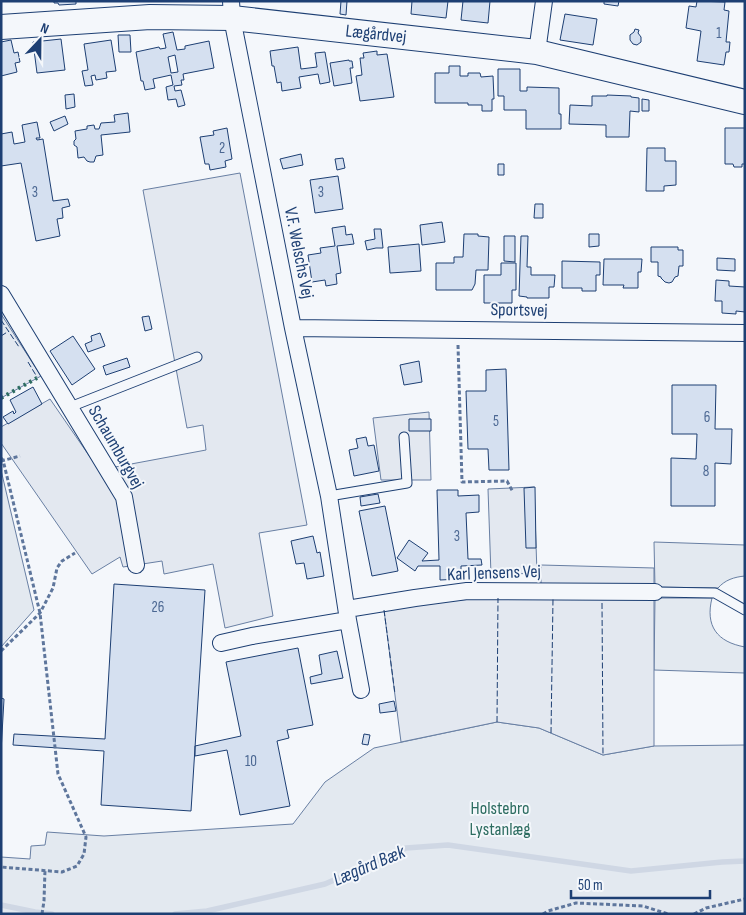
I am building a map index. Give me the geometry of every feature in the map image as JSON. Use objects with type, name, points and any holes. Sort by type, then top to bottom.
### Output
[{"type":"street","points":[[537,52],[544,1]]},
{"type":"street","name":"Lægårdvej","points":[[1,27],[231,10],[537,52],[745,102]]},
{"type":"street","name":"V.F. Welschs Vej","points":[[231,10],[329,496],[347,615]]},
{"type":"street","name":"Schaumburgvej","points":[[1,294],[124,497],[136,565]]},
{"type":"street","name":"Sportsvej","points":[[294,328],[745,333]]},
{"type":"street","name":"Karl Jensens Vej","points":[[221,643],[415,598],[467,591],[655,592]]},
{"type":"street","points":[[347,615],[361,690]]},
{"type":"lane","name":"Schaumburgvej","points":[[70,408],[197,357]]},
{"type":"lane","points":[[329,496],[407,483],[404,437]]},
{"type":"lane","points":[[655,592],[715,593],[745,610]]},
{"type":"path","points":[[457,330],[462,482],[507,481],[513,492]]},
{"type":"path","points":[[1,867],[62,872],[77,866],[84,854],[86,837],[58,774],[40,613],[2,460],[20,456]]},
{"type":"path","points":[[1,651],[40,613],[53,588],[57,568],[62,561],[75,553]]},
{"type":"path","points":[[42,914],[45,870]]},
{"type":"path","points":[[694,914],[706,908],[745,899]]},
{"type":"path","points":[[543,914],[576,903],[643,906],[668,914]]},
{"type":"green space","points":[[1,470],[34,610],[1,647]]},
{"type":"green space","points":[[654,542],[745,545],[745,576],[730,579],[718,588],[655,587]]},
{"type":"green space","points":[[655,598],[712,598],[710,617],[715,631],[727,641],[745,647],[745,673],[654,670]]},
{"type":"green space","name":"Holstebro Lystanlæg","points":[[497,722],[539,728],[603,755],[654,746],[745,745],[745,914],[1,914],[1,857],[30,859],[31,846],[45,845],[47,832],[104,836],[293,824],[325,782],[374,748]]},
{"type":"shaded area","points":[[240,173],[307,525],[259,533],[273,616],[225,628],[213,564],[164,574],[162,561],[123,567],[120,557],[92,574],[1,443],[1,427],[50,399],[99,470],[206,450],[203,425],[187,428],[143,190]]},
{"type":"shaded area","points":[[1,314],[41,376],[1,398]]},
{"type":"shaded area","points":[[429,412],[431,480],[381,480],[373,418]]},
{"type":"shaded area","points":[[534,487],[537,573],[491,575],[488,489]]},
{"type":"shaded area","points":[[541,565],[654,568],[654,746],[603,755],[539,728],[497,722],[401,742],[384,610],[437,601],[541,595]]},
{"type":"building","points":[[54,1],[76,1],[76,4],[59,5],[54,3]]},
{"type":"building","points":[[341,1],[347,1],[346,15],[340,14]]},
{"type":"building","points":[[412,1],[448,1],[446,18],[411,14]]},
{"type":"building","points":[[463,1],[490,1],[488,23],[461,20]]},
{"type":"building","points":[[604,1],[619,1],[618,6],[604,4]]},
{"type":"building","points":[[697,1],[725,2],[724,10],[729,11],[726,42],[730,42],[729,52],[726,52],[724,65],[697,61],[701,31],[686,28],[689,6],[696,7]]},
{"type":"building","points":[[565,14],[597,19],[593,45],[560,40]]},
{"type":"building","points":[[635,29],[639,30],[638,33],[641,37],[641,42],[637,45],[633,44],[630,40],[630,35]]},
{"type":"building","points":[[173,32],[177,50],[185,49],[185,46],[209,41],[214,68],[183,74],[184,80],[181,80],[182,85],[174,86],[175,91],[181,90],[185,105],[178,107],[176,99],[168,100],[166,87],[173,85],[171,75],[153,79],[155,88],[145,90],[143,81],[141,81],[136,52],[159,47],[160,49],[166,48],[163,34]],"holes":[[[175,55],[178,72],[171,73],[168,57]]]},
{"type":"building","points":[[118,35],[130,35],[131,52],[119,52]]},
{"type":"building","points":[[61,39],[65,70],[37,73],[33,42]]},
{"type":"building","points":[[11,40],[14,53],[18,52],[20,62],[15,63],[17,72],[1,76],[1,42]]},
{"type":"building","points":[[111,40],[116,71],[106,72],[107,78],[96,80],[95,75],[91,76],[93,85],[85,86],[82,71],[88,70],[84,44]]},
{"type":"building","points":[[298,47],[301,69],[317,67],[315,53],[325,52],[330,82],[320,84],[318,74],[299,77],[301,88],[282,91],[281,82],[277,83],[270,51]]},
{"type":"building","points":[[377,51],[377,55],[387,54],[394,97],[360,101],[356,76],[362,75],[360,58],[364,58],[363,53]]},
{"type":"building","points":[[352,61],[353,68],[350,68],[352,83],[334,86],[330,63]]},
{"type":"building","points":[[449,66],[460,66],[460,76],[468,76],[468,73],[480,73],[481,77],[493,76],[494,99],[492,99],[492,111],[482,111],[482,105],[468,105],[468,103],[435,103],[435,73],[449,73]]},
{"type":"building","points":[[498,69],[520,69],[520,91],[527,91],[527,87],[559,88],[561,129],[526,129],[526,110],[504,110],[504,96],[498,96]]},
{"type":"building","points":[[74,94],[75,107],[66,109],[65,95]]},
{"type":"building","points":[[607,95],[639,98],[639,112],[630,111],[629,137],[606,137],[606,125],[569,124],[570,105],[592,106],[592,96]]},
{"type":"building","points":[[642,99],[649,100],[649,111],[642,111]]},
{"type":"building","points":[[128,113],[130,132],[101,135],[103,155],[96,156],[94,162],[87,161],[84,157],[78,158],[77,147],[74,145],[76,139],[75,131],[87,129],[87,126],[94,125],[95,129],[99,129],[101,123],[115,122],[114,115]]},
{"type":"building","points":[[65,116],[68,124],[54,131],[50,122]]},
{"type":"building","points":[[37,122],[40,138],[36,138],[37,140],[43,139],[53,201],[68,199],[70,206],[62,208],[63,218],[57,219],[60,236],[36,241],[21,163],[1,166],[1,134],[12,132],[14,144],[25,142],[22,125]]},
{"type":"building","points":[[227,128],[232,159],[225,161],[226,167],[210,170],[209,164],[205,164],[200,137],[214,135],[213,131]]},
{"type":"building","points":[[725,128],[745,128],[745,164],[742,164],[742,167],[725,164]]},
{"type":"building","points":[[647,148],[665,148],[665,161],[676,161],[676,185],[664,186],[664,191],[646,191]]},
{"type":"building","points":[[301,154],[303,165],[283,169],[280,159]]},
{"type":"building","points":[[343,158],[345,168],[337,170],[335,159]]},
{"type":"building","points":[[498,164],[504,164],[504,175],[498,175]]},
{"type":"building","points":[[338,176],[343,209],[315,213],[310,180]]},
{"type":"building","points":[[535,204],[543,204],[543,218],[534,218]]},
{"type":"building","points":[[442,222],[445,242],[422,245],[420,225]]},
{"type":"building","points":[[345,226],[346,235],[352,234],[354,244],[337,246],[341,273],[336,274],[337,284],[326,286],[325,280],[312,282],[308,255],[321,253],[320,248],[335,246],[332,228]]},
{"type":"building","points":[[374,229],[381,229],[383,248],[367,250],[365,241],[375,239]]},
{"type":"building","points":[[464,234],[478,234],[478,236],[489,237],[488,270],[476,270],[475,284],[472,290],[436,290],[436,263],[454,263],[454,257],[463,257]]},
{"type":"building","points":[[589,234],[599,234],[599,246],[589,247]]},
{"type":"building","points":[[504,236],[515,236],[515,262],[504,261]]},
{"type":"building","points":[[521,236],[528,236],[527,267],[531,267],[531,275],[555,275],[554,287],[549,287],[549,298],[519,296]]},
{"type":"building","points":[[419,244],[421,271],[390,273],[388,247]]},
{"type":"building","points":[[651,247],[678,247],[678,250],[683,250],[683,266],[679,266],[678,276],[672,282],[665,282],[658,276],[658,262],[651,262]]},
{"type":"building","points":[[717,258],[735,259],[735,271],[717,270]]},
{"type":"building","points":[[604,259],[642,259],[641,272],[638,272],[638,288],[623,288],[624,285],[603,285]]},
{"type":"building","points":[[562,261],[600,262],[600,275],[596,275],[596,291],[582,291],[582,288],[562,288]]},
{"type":"building","points":[[501,263],[516,263],[516,290],[512,290],[512,303],[484,303],[484,275],[501,275]]},
{"type":"building","points":[[716,280],[729,281],[729,286],[745,287],[745,312],[736,311],[736,314],[722,313],[722,301],[715,301]]},
{"type":"building","points":[[149,316],[152,329],[145,331],[142,317]]},
{"type":"building","points":[[100,333],[105,346],[88,352],[85,344],[92,341],[91,336]]},
{"type":"building","points":[[73,336],[95,369],[72,385],[50,351]]},
{"type":"building","points":[[127,358],[130,367],[106,375],[103,366]]},
{"type":"building","points":[[419,361],[422,382],[404,385],[400,365]]},
{"type":"building","points":[[506,369],[509,470],[489,470],[488,449],[468,449],[466,391],[486,391],[486,370]]},
{"type":"building","points":[[672,385],[716,385],[715,429],[732,429],[731,464],[715,463],[715,506],[671,506],[671,458],[696,459],[697,434],[672,434]]},
{"type":"building","points":[[33,387],[42,404],[8,424],[3,417],[13,411],[14,414],[16,412],[10,400]]},
{"type":"building","points":[[409,419],[431,419],[431,431],[409,431]]},
{"type":"building","points":[[366,437],[368,446],[374,445],[379,471],[354,476],[349,450],[358,448],[356,439]]},
{"type":"building","points":[[535,487],[536,548],[526,548],[524,488]]},
{"type":"building","points":[[437,490],[458,490],[458,496],[479,495],[479,512],[466,513],[468,559],[481,559],[482,565],[461,566],[461,579],[440,580],[440,566],[418,566],[415,571],[397,558],[409,540],[428,553],[422,561],[439,560]]},
{"type":"building","points":[[378,494],[380,503],[361,506],[360,497]]},
{"type":"building","points":[[385,506],[398,571],[372,576],[359,511]]},
{"type":"building","points":[[313,536],[317,553],[320,552],[324,576],[307,579],[304,563],[296,564],[291,541]]},
{"type":"building","points":[[114,584],[205,590],[191,811],[101,805],[104,751],[13,745],[14,734],[105,739]]},
{"type":"building","points":[[298,648],[313,725],[287,730],[289,738],[277,741],[290,806],[240,815],[227,750],[195,756],[195,746],[241,736],[226,662]]},
{"type":"building","points":[[337,651],[343,678],[311,684],[310,677],[322,674],[319,655]]},
{"type":"building","points":[[1,698],[4,699],[1,752]]},
{"type":"building","points":[[394,701],[396,711],[380,713],[379,704]]},
{"type":"building","points":[[364,734],[370,735],[368,745],[362,744]]},
{"type":"waterway","name":"Lægård Bæk","points":[[175,914],[207,911],[325,884],[406,848],[448,845],[631,871],[745,861]]},
{"type":"waterway","name":"Lægård Bæk","points":[[1,905],[52,914]]},
{"type":"hedge","points":[[1,398],[37,378]]},
{"type":"fence","points":[[1,320],[19,347]]},
{"type":"fence","points":[[1,336],[9,331]]},
{"type":"fence","points":[[28,362],[37,377]]},
{"type":"fence","points":[[497,722],[498,598]]},
{"type":"fence","points":[[551,733],[553,599]]},
{"type":"fence","points":[[602,603],[603,755]]},
{"type":"fence","points":[[384,610],[395,694]]}]
